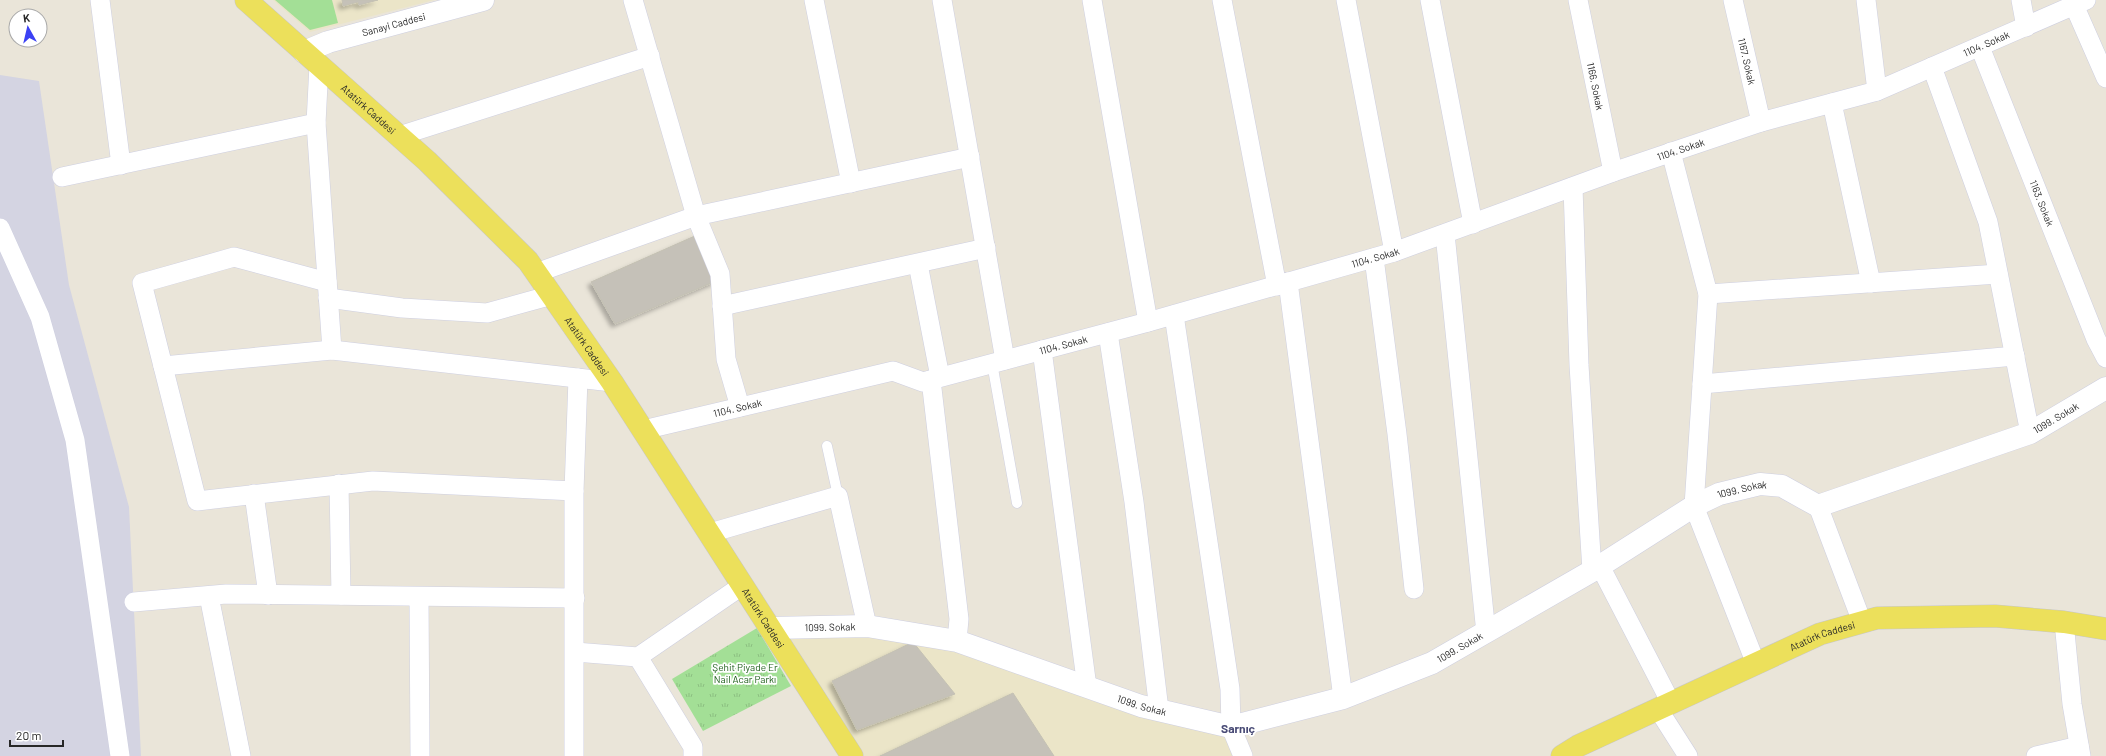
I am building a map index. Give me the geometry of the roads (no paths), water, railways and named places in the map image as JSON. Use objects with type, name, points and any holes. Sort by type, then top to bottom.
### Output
[{"type":"main road","name":"Atatürk Caddesi","points":[[246,0],[427,161],[523,256],[536,272],[644,430],[852,756]]},
{"type":"main road","name":"Atatürk Caddesi","points":[[1562,756],[1664,706],[1820,634],[1877,618],[1995,616],[2064,622],[2106,629]]},
{"type":"street","points":[[100,0],[121,165]]},
{"type":"street","name":"Sanayi Caddesi","points":[[312,58],[328,42],[483,0]]},
{"type":"street","points":[[633,0],[696,216],[720,274],[726,359],[740,408]]},
{"type":"street","points":[[814,0],[851,183]]},
{"type":"street","points":[[942,0],[986,248],[999,362]]},
{"type":"street","points":[[1092,0],[1148,322]]},
{"type":"street","points":[[1222,0],[1282,284],[1343,698]]},
{"type":"street","points":[[1346,0],[1394,252]]},
{"type":"street","points":[[1430,0],[1473,224]]},
{"type":"street","name":"1166. Sokak","points":[[1578,0],[1613,172]]},
{"type":"street","name":"1167. Sokak","points":[[1733,0],[1760,122]]},
{"type":"street","points":[[1866,0],[1877,91]]},
{"type":"street","points":[[2020,0],[2026,27]]},
{"type":"street","points":[[2080,3],[2106,78]]},
{"type":"street","name":"1104. Sokak","points":[[644,430],[893,371],[923,382],[1174,315],[1374,258],[1446,234],[1613,172],[1760,122],[1877,91],[2080,3]]},
{"type":"street","name":"1163. Sokak","points":[[1980,47],[2096,339],[2106,358]]},
{"type":"street","points":[[399,136],[650,56]]},
{"type":"street","points":[[312,58],[332,350]]},
{"type":"street","points":[[1932,68],[1988,222],[2030,432]]},
{"type":"street","points":[[1832,103],[1871,283]]},
{"type":"street","points":[[62,177],[316,123]]},
{"type":"street","points":[[1671,152],[1708,294],[1694,506],[1756,664]]},
{"type":"street","points":[[536,272],[696,216],[970,157]]},
{"type":"street","points":[[1573,187],[1580,365],[1596,568],[1688,756]]},
{"type":"street","points":[[0,228],[40,317],[75,440],[120,756]]},
{"type":"street","points":[[1446,234],[1486,633]]},
{"type":"street","points":[[722,306],[986,248]]},
{"type":"street","points":[[552,295],[487,313],[402,308],[328,290],[234,257],[142,284],[197,501],[373,481],[574,491]]},
{"type":"street","points":[[1374,258],[1397,434],[1414,589]]},
{"type":"street","points":[[918,264],[936,378],[959,619],[957,641]]},
{"type":"street","points":[[1708,294],[1998,274]]},
{"type":"street","points":[[1174,315],[1230,689],[1231,727],[1243,756]]},
{"type":"street","points":[[1108,333],[1134,502],[1159,710]]},
{"type":"street","points":[[163,366],[332,350],[612,382]]},
{"type":"street","points":[[1042,350],[1087,687]]},
{"type":"street","points":[[1702,384],[2015,356]]},
{"type":"street","points":[[574,756],[574,491],[578,378]]},
{"type":"street","name":"1099. Sokak","points":[[771,628],[867,626],[957,641],[1141,706],[1231,727],[1343,698],[1432,663],[1596,568],[1694,506],[1719,494],[1760,484],[1782,486],[1818,506],[2030,432],[2106,388]]},
{"type":"street","points":[[339,484],[341,595]]},
{"type":"street","points":[[254,494],[268,595]]},
{"type":"street","points":[[710,533],[838,496],[867,626]]},
{"type":"street","points":[[1818,506],[1862,622]]},
{"type":"street","points":[[575,652],[638,657],[743,585]]},
{"type":"street","points":[[134,602],[209,596],[268,595],[575,598]]},
{"type":"street","points":[[209,596],[241,756]]},
{"type":"street","points":[[419,596],[420,756]]},
{"type":"street","points":[[2036,756],[2080,751],[2072,704],[2064,622]]},
{"type":"street","points":[[638,657],[693,747],[693,756]]},
{"type":"lane","points":[[999,362],[1017,503]]},
{"type":"lane","points":[[827,446],[838,496]]},
{"type":"district","name":"Sarnıç","points":[[1238,729]]},
{"type":"park label","name":"Şehit Piyade Er Nail Acar Parkı","points":[[745,672]]}]
